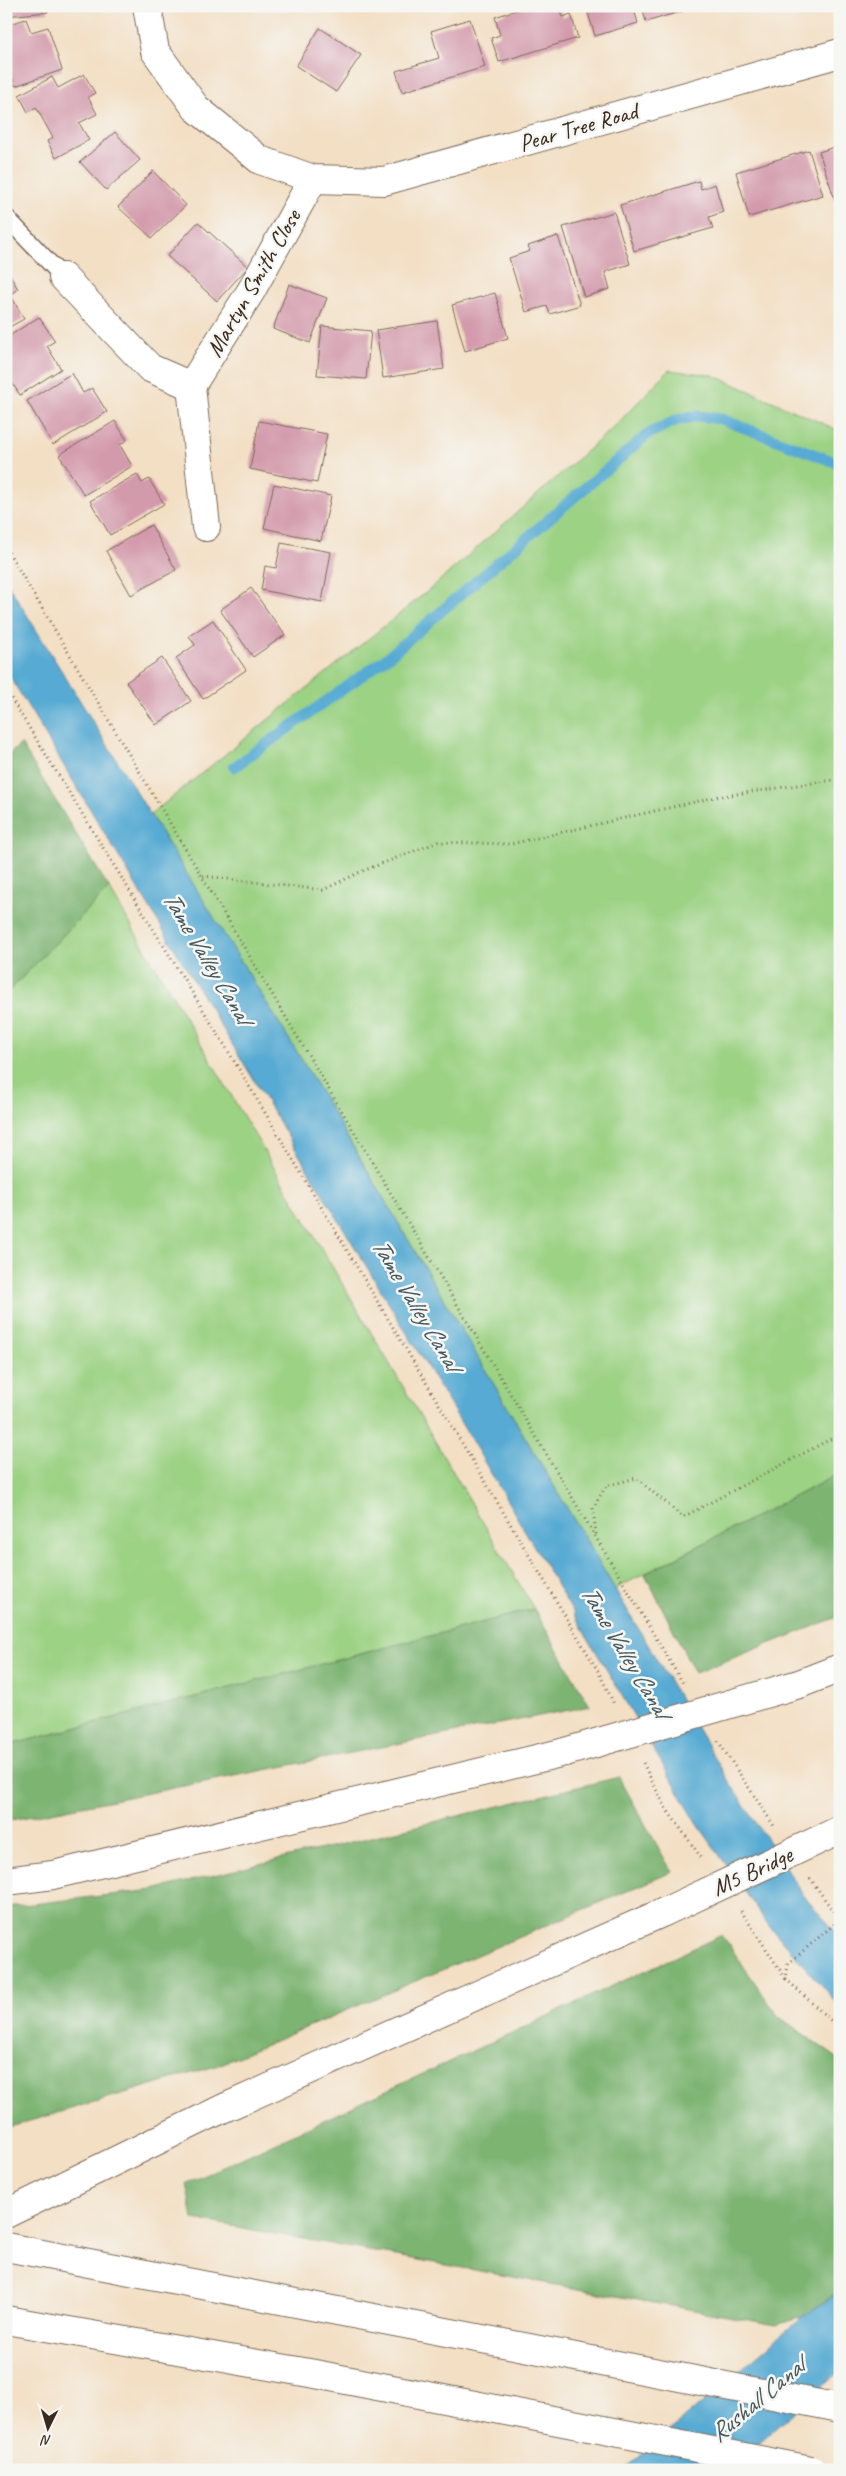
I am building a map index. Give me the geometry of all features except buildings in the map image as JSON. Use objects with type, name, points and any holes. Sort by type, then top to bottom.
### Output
[{"type":"main road","name":"Pear Tree Road","points":[[147,6],[155,51],[196,108],[260,160],[313,179],[384,181],[840,53]]},
{"type":"main road","name":"Martyn Smith Close","points":[[191,386],[251,291],[313,179]]},
{"type":"main road","points":[[63,277],[150,368],[191,386],[206,527]]},
{"type":"main road","points":[[6,1881],[53,1876],[565,1752],[799,1684],[840,1668]]},
{"type":"main road","name":"M5 Bridge","points":[[6,2214],[224,2108],[664,1912],[840,1830]]},
{"type":"main road","points":[[6,2248],[840,2408]]},
{"type":"main road","points":[[6,2320],[315,2374],[811,2470]]},
{"type":"lane","points":[[6,217],[63,277]]},
{"type":"path","points":[[6,548],[596,1537],[594,1508],[606,1486],[636,1478],[683,1517],[840,1434]]},
{"type":"path","points":[[6,690],[224,1044],[598,1671],[615,1705]]},
{"type":"path","points":[[202,876],[323,890],[360,872],[438,842],[511,844],[716,797],[840,779]]},
{"type":"path","points":[[640,1756],[665,1807],[704,1861]]},
{"type":"path","points":[[738,1908],[786,1979],[840,2029]]},
{"type":"path","points":[[786,1979],[788,1964],[840,1919]]},
{"type":"green space","points":[[669,370],[713,375],[840,431],[840,1473],[615,1589],[297,1052],[150,815],[429,590],[614,427]]},
{"type":"green space","points":[[21,744],[109,888],[6,994],[6,757]]},
{"type":"green space","points":[[109,888],[534,1609],[6,1746],[6,994]]},
{"type":"green space","points":[[840,1473],[840,1616],[695,1673],[645,1574]]},
{"type":"green space","points":[[534,1609],[590,1706],[6,1821],[6,1746]]},
{"type":"green space","points":[[619,1777],[672,1872],[216,2066],[6,2128],[6,1907],[153,1890]]},
{"type":"green space","points":[[722,1935],[778,2016],[840,2060],[840,2290],[802,2317],[776,2325],[193,2219],[186,2184]]},
{"type":"water","name":"Tame Valley Canal","points":[[6,581],[297,1052],[728,1780],[807,1900],[840,1936],[840,2007],[769,1926],[697,1823],[472,1441],[6,670]]},
{"type":"water","name":"Rushall Canal","points":[[840,2290],[840,2371],[728,2470],[624,2470],[802,2317]]},
{"type":"waterway","points":[[234,767],[388,657],[648,434],[677,420],[698,416],[721,419],[840,464]]}]
